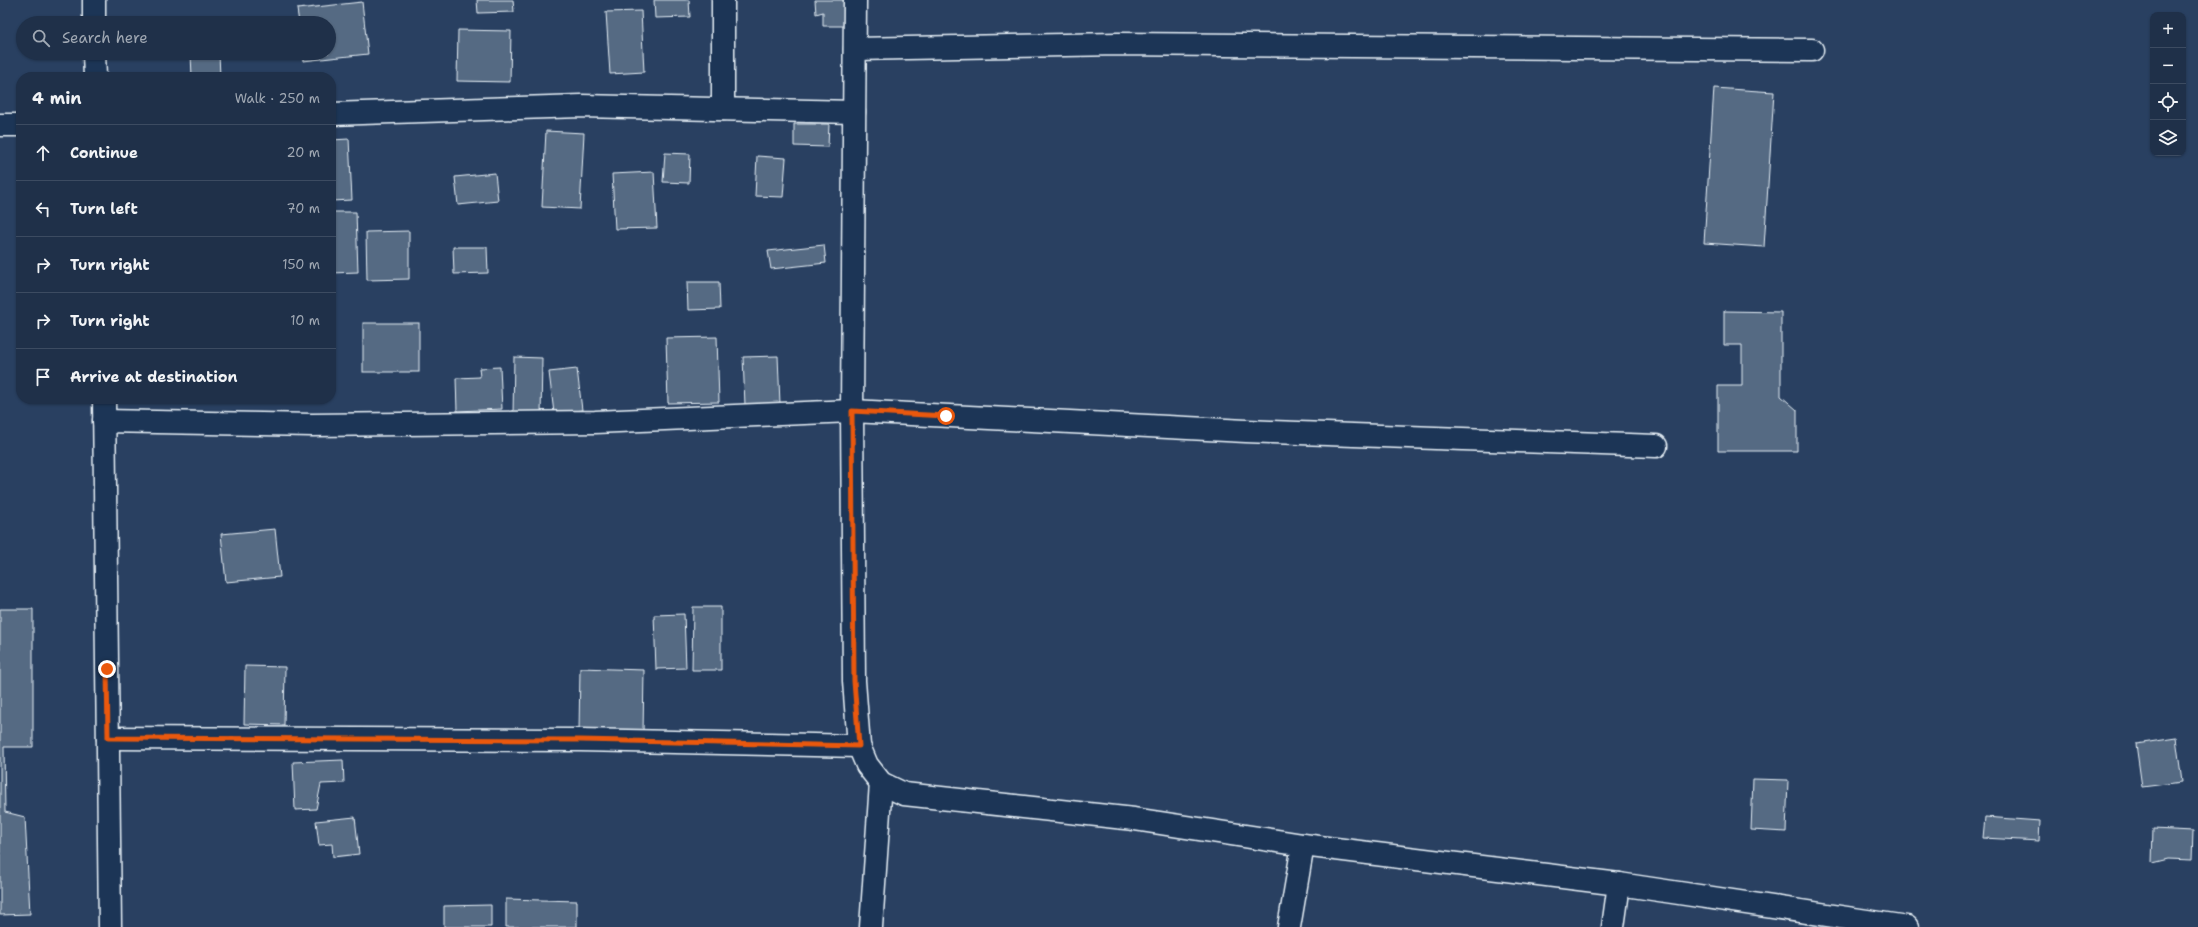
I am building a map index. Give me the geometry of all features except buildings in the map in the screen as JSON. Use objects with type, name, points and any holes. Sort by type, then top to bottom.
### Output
[{"type":"street","points":[[94,0],[94,16]]},
{"type":"street","points":[[723,0],[723,109]]},
{"type":"street","points":[[855,0],[852,411],[854,681],[859,746],[867,765],[881,783],[904,794],[1134,819],[1303,845],[1619,884],[1907,927]]},
{"type":"street","points":[[855,49],[1126,44],[1812,50]]},
{"type":"street","points":[[94,60],[95,72]]},
{"type":"street","points":[[336,114],[581,106],[854,112]]},
{"type":"street","points":[[0,125],[16,126]]},
{"type":"street","points":[[104,404],[110,927]]},
{"type":"street","points":[[104,420],[312,425],[595,422],[852,411],[1246,431],[1656,446]]},
{"type":"street","points":[[108,738],[580,740],[859,746]]},
{"type":"street","points":[[870,927],[881,783]]},
{"type":"street","points":[[1289,927],[1303,845]]},
{"type":"street","points":[[1614,927],[1619,884]]},
{"type":"route","points":[[107,669],[108,738],[580,740],[859,746],[854,681],[852,411],[946,416]]}]
